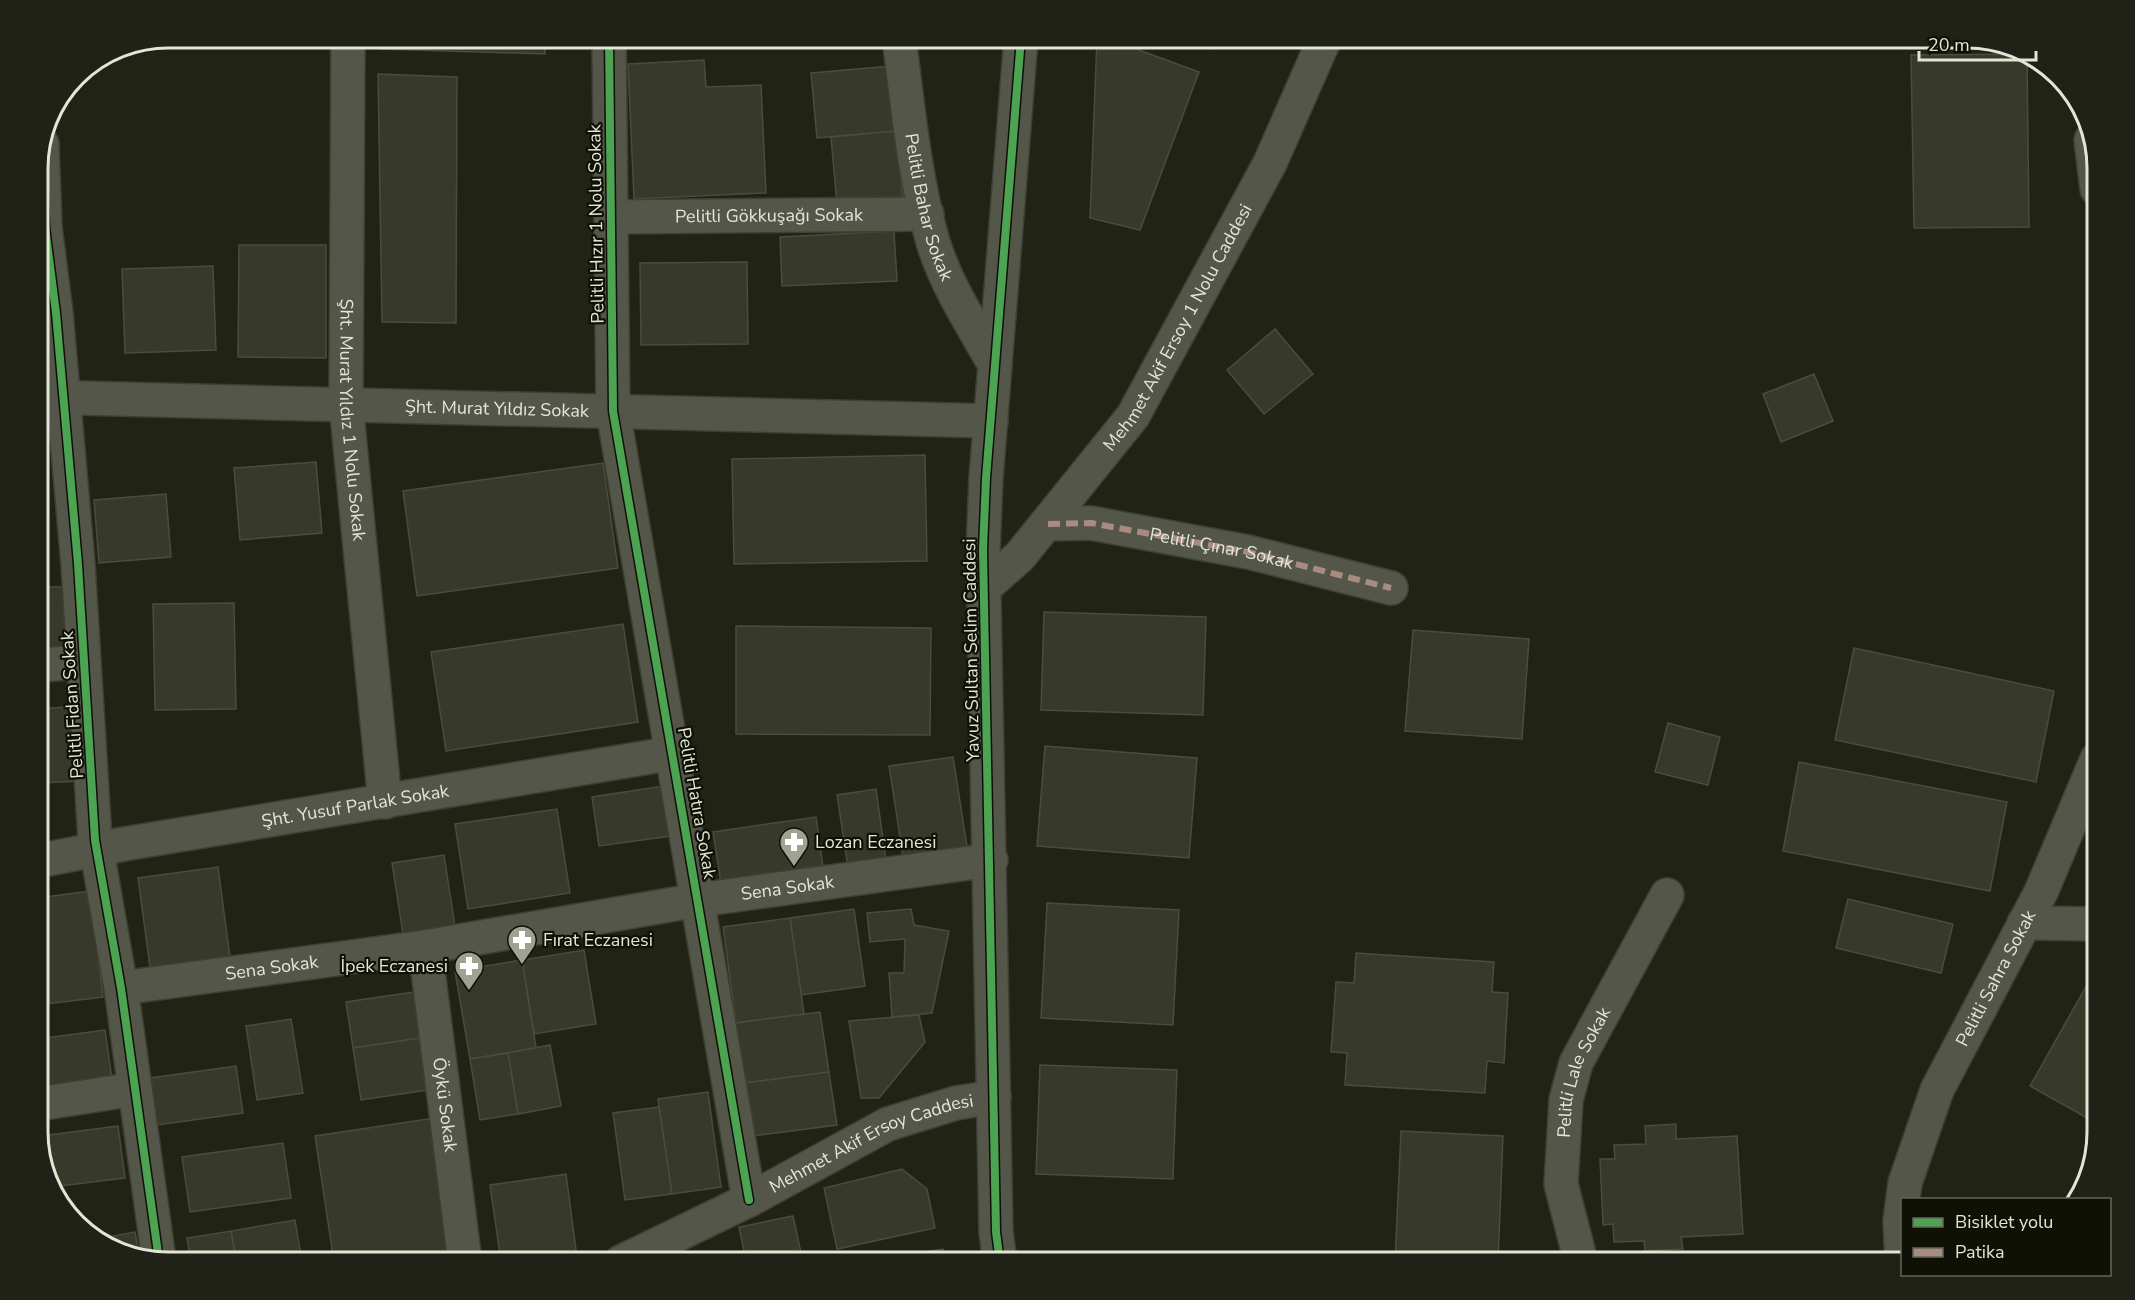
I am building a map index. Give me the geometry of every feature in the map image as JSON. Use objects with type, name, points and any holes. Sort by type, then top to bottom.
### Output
[{"type":"street","name":"Şht. Murat Yıldız 1 Nolu Sokak","points":[[348,48],[344,340],[346,404],[385,802]]},
{"type":"street","name":"Pelitli Hızır 1 Nolu Sokak","points":[[609,48],[613,411]]},
{"type":"street","name":"Pelitli Bahar Sokak","points":[[900,48],[916,166],[933,243],[957,296],[995,365]]},
{"type":"street","name":"Yavuz Sultan Selim Caddesi","points":[[999,1252],[996,1233],[991,860],[984,588],[985,502],[1020,48]]},
{"type":"street","name":"Mehmet Akif Ersoy 1 Nolu Caddesi","points":[[984,588],[1020,556],[1048,524],[1133,416],[1270,163],[1321,48]]},
{"type":"street","name":"Pelitli Gökkuşağı Sokak","points":[[611,217],[927,214]]},
{"type":"street","name":"Pelitli Fidan Sokak","points":[[48,329],[50,397],[84,662],[97,849],[121,988],[158,1251]]},
{"type":"street","name":"Şht. Murat Yıldız Sokak","points":[[50,397],[991,421]]},
{"type":"street","name":"Pelitli Hatıra Sokak","points":[[613,411],[674,753],[748,1200]]},
{"type":"street","name":"Pelitli Çınar Sokak","points":[[1048,524],[1091,523],[1248,552],[1391,588]]},
{"type":"street","points":[[48,664],[84,662]]},
{"type":"street","name":"Şht. Yusuf Parlak Sokak","points":[[48,859],[674,753]]},
{"type":"street","name":"Pelitli Sahra Sokak","points":[[1903,1198],[1905,1183],[1937,1090],[2041,892],[2087,783]]},
{"type":"street","name":"Sena Sokak","points":[[121,988],[424,947],[699,900],[991,860]]},
{"type":"street","name":"Pelitli Lale Sokak","points":[[1578,1252],[1561,1184],[1566,1100],[1576,1063],[1667,895]]},
{"type":"street","points":[[2024,923],[2087,924]]},
{"type":"street","name":"Öykü Sokak","points":[[424,947],[464,1252]]},
{"type":"street","points":[[48,1102],[135,1089]]},
{"type":"street","name":"Mehmet Akif Ersoy Caddesi","points":[[643,1252],[748,1200],[888,1124],[936,1108],[994,1097]]},
{"type":"street","name":"Pelitli Sahra Sokak","points":[[1901,1213],[1901,1242]]},
{"type":"building","points":[[545,48],[545,54],[381,49]]},
{"type":"building","points":[[1097,48],[1133,48],[1199,72],[1140,230],[1090,218]]},
{"type":"building","points":[[2005,54],[2027,64],[2029,227],[1914,228],[1911,55]]},
{"type":"building","points":[[704,60],[706,87],[761,85],[766,193],[634,199],[628,64]]},
{"type":"building","points":[[891,66],[896,131],[817,138],[811,73]]},
{"type":"building","points":[[378,74],[457,77],[456,323],[382,322]]},
{"type":"building","points":[[896,131],[903,199],[837,205],[831,137]]},
{"type":"building","points":[[894,231],[897,281],[782,286],[780,237]]},
{"type":"building","points":[[239,245],[326,245],[326,358],[238,357]]},
{"type":"building","points":[[747,262],[748,344],[641,345],[640,263]]},
{"type":"building","points":[[213,266],[216,350],[125,353],[122,269]]},
{"type":"building","points":[[1275,329],[1313,374],[1264,414],[1227,370]]},
{"type":"building","points":[[1814,374],[1833,421],[1781,442],[1763,394]]},
{"type":"building","points":[[925,455],[927,561],[734,564],[732,459]]},
{"type":"building","points":[[316,462],[322,533],[240,540],[234,468]]},
{"type":"building","points":[[603,463],[618,568],[417,596],[403,491]]},
{"type":"building","points":[[166,494],[171,557],[99,563],[94,500]]},
{"type":"building","points":[[48,587],[70,587],[71,656],[48,656]]},
{"type":"building","points":[[234,603],[236,709],[155,710],[153,604]]},
{"type":"building","points":[[1044,612],[1206,617],[1203,715],[1041,710]]},
{"type":"building","points":[[623,624],[638,722],[446,751],[431,652]]},
{"type":"building","points":[[736,626],[931,628],[930,735],[736,734]]},
{"type":"building","points":[[1413,630],[1529,639],[1522,739],[1405,731]]},
{"type":"building","points":[[1854,648],[2054,691],[2036,782],[1835,740]]},
{"type":"building","points":[[80,706],[84,781],[48,783],[48,708]]},
{"type":"building","points":[[1668,723],[1720,737],[1708,785],[1655,772]]},
{"type":"building","points":[[1045,746],[1197,758],[1189,858],[1037,846]]},
{"type":"building","points":[[953,757],[969,859],[905,869],[889,766]]},
{"type":"building","points":[[1799,762],[2007,802],[1990,891],[1783,851]]},
{"type":"building","points":[[670,785],[678,835],[599,846],[592,797]]},
{"type":"building","points":[[876,789],[887,868],[849,874],[837,795]]},
{"type":"building","points":[[557,809],[570,893],[468,909],[455,824]]},
{"type":"building","points":[[816,817],[825,881],[723,896],[713,832]]},
{"type":"building","points":[[444,855],[457,939],[405,947],[392,863]]},
{"type":"building","points":[[218,867],[232,972],[152,982],[138,878]]},
{"type":"building","points":[[90,891],[103,997],[48,1004],[48,897]]},
{"type":"building","points":[[1848,899],[1953,924],[1941,973],[1836,948]]},
{"type":"building","points":[[1047,903],[1179,910],[1173,1025],[1041,1018]]},
{"type":"building","points":[[854,909],[865,986],[801,995],[790,918]]},
{"type":"building","points":[[911,909],[914,925],[949,931],[932,1013],[892,1017],[889,973],[904,973],[905,939],[870,942],[867,913]]},
{"type":"building","points":[[790,918],[804,1014],[736,1023],[723,927]]},
{"type":"building","points":[[584,950],[596,1024],[534,1034],[522,960]]},
{"type":"building","points":[[1356,953],[1494,962],[1492,992],[1508,993],[1504,1063],[1487,1061],[1485,1093],[1345,1085],[1347,1053],[1331,1052],[1336,982],[1354,983]]},
{"type":"building","points":[[522,960],[536,1048],[470,1059],[455,971]]},
{"type":"building","points":[[2087,985],[2087,1118],[2030,1086]]},
{"type":"building","points":[[420,991],[427,1037],[353,1048],[346,1002]]},
{"type":"building","points":[[820,1012],[829,1072],[744,1083],[736,1023]]},
{"type":"building","points":[[919,1015],[925,1042],[879,1098],[861,1098],[849,1021]]},
{"type":"building","points":[[291,1019],[303,1093],[257,1100],[246,1026]]},
{"type":"building","points":[[105,1030],[112,1079],[48,1087],[48,1038]]},
{"type":"building","points":[[427,1037],[434,1089],[361,1100],[353,1048]]},
{"type":"building","points":[[550,1045],[561,1106],[518,1114],[508,1053]]},
{"type":"building","points":[[508,1053],[518,1114],[480,1120],[470,1059]]},
{"type":"building","points":[[1040,1065],[1177,1070],[1173,1179],[1036,1174]]},
{"type":"building","points":[[236,1066],[243,1113],[157,1125],[150,1078]]},
{"type":"building","points":[[829,1072],[837,1125],[752,1136],[744,1083]]},
{"type":"building","points":[[708,1092],[721,1187],[672,1194],[658,1099]]},
{"type":"building","points":[[659,1107],[672,1194],[625,1200],[613,1113]]},
{"type":"building","points":[[441,1117],[461,1252],[332,1252],[315,1136]]},
{"type":"building","points":[[1676,1124],[1676,1139],[1737,1136],[1743,1234],[1681,1237],[1683,1249],[1645,1251],[1644,1241],[1614,1242],[1613,1224],[1603,1225],[1600,1159],[1615,1159],[1614,1145],[1646,1144],[1645,1126]]},
{"type":"building","points":[[118,1126],[125,1178],[61,1186],[52,1163],[48,1135]]},
{"type":"building","points":[[1401,1131],[1503,1136],[1498,1252],[1395,1252]]},
{"type":"building","points":[[283,1143],[291,1198],[190,1212],[182,1157]]},
{"type":"building","points":[[902,1169],[927,1189],[935,1228],[837,1249],[824,1188]]},
{"type":"building","points":[[566,1174],[576,1252],[500,1252],[490,1185]]},
{"type":"building","points":[[793,1216],[801,1252],[739,1252],[744,1251],[739,1227]]},
{"type":"building","points":[[295,1220],[300,1252],[234,1252],[231,1231]]},
{"type":"building","points":[[231,1231],[234,1252],[189,1252],[187,1238]]},
{"type":"building","points":[[135,1232],[138,1248],[122,1243],[109,1237]]},
{"type":"building","points":[[943,1249],[943,1252],[923,1252]]},
{"type":"marked path","points":[[1048,524],[1091,523],[1248,552],[1391,588]]},
{"type":"cycle path","points":[[609,48],[613,411],[749,1200]]},
{"type":"cycle path","points":[[999,1252],[996,1232],[983,550],[986,478],[1020,48]]},
{"type":"cycle path","points":[[48,250],[56,313],[78,564],[95,840],[121,988],[158,1251]]},
{"type":"place","name":"Lozan Eczanesi","points":[[794,868]]},
{"type":"place","name":"Fırat Eczanesi","points":[[522,966]]},
{"type":"place","name":"İpek Eczanesi","points":[[469,992]]}]
